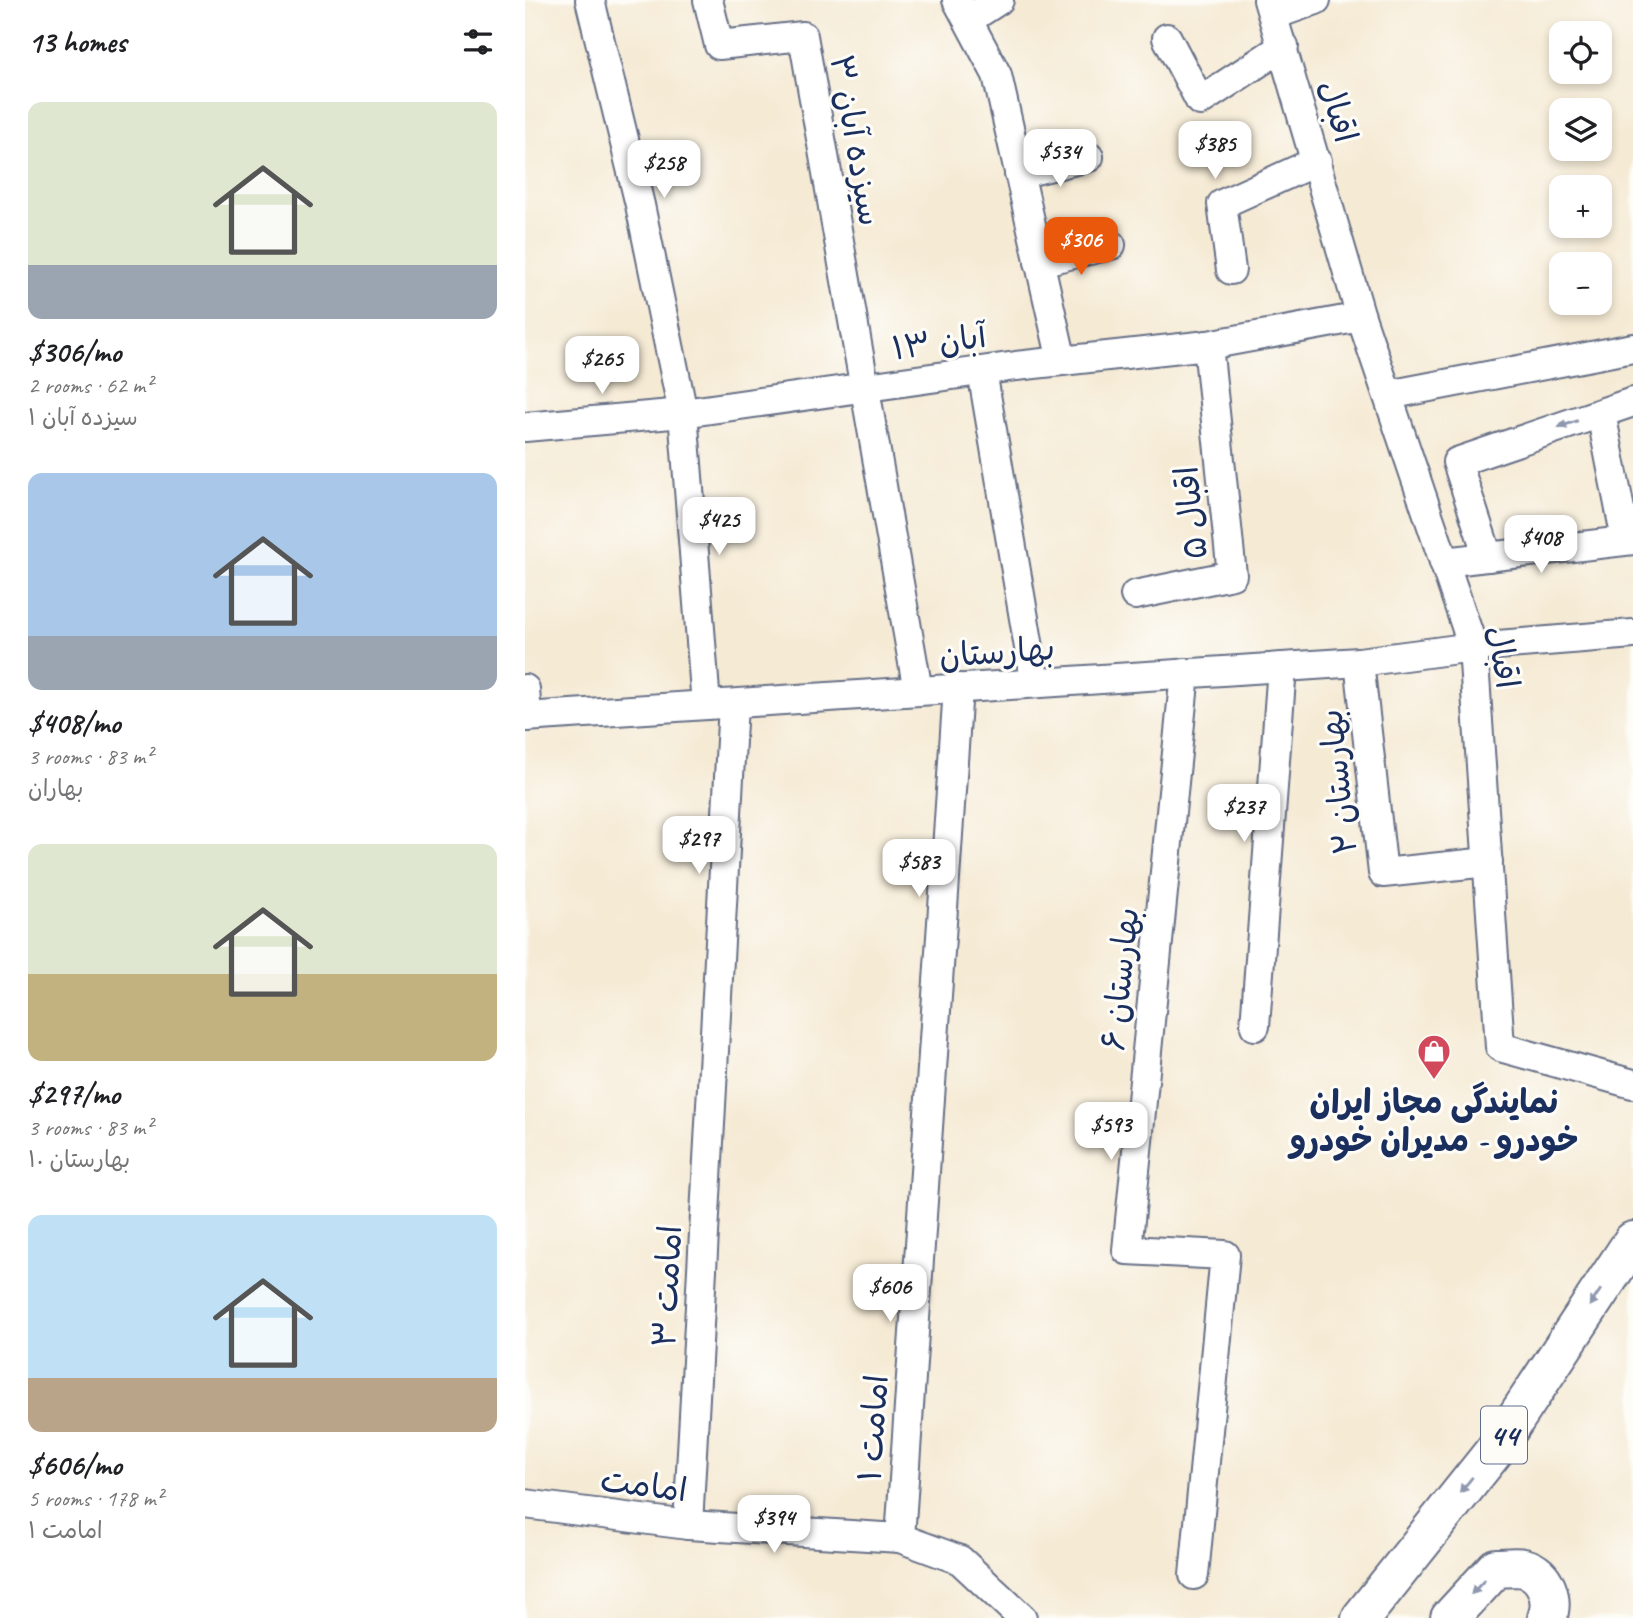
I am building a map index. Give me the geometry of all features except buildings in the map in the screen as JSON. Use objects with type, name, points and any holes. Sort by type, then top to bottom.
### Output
[{"type":"highway","name":"44","points":[[1360,1618],[1495,1450],[1633,1241]]},
{"type":"highway","points":[[1450,1618],[1496,1568],[1526,1568],[1545,1583],[1552,1607],[1547,1618]]},
{"type":"street","name":"امامت ۳","points":[[590,0],[640,205],[683,413],[719,705],[714,1051],[688,1525]]},
{"type":"street","name":"سیزده آبان ۳","points":[[708,0],[719,45],[803,36],[866,386]]},
{"type":"street","points":[[999,0],[962,10],[997,75],[1062,361]]},
{"type":"street","points":[[1271,8],[1316,0]]},
{"type":"street","name":"اقبال","points":[[1271,8],[1361,317],[1473,647],[1500,1047],[1633,1084]]},
{"type":"street","points":[[1167,38],[1200,101],[1284,46]]},
{"type":"street","points":[[1019,174],[1089,157]]},
{"type":"street","points":[[1231,270],[1222,204],[1317,161]]},
{"type":"street","points":[[1039,262],[1111,245]]},
{"type":"street","name":"۱۳ آبان","points":[[525,427],[683,413],[866,386],[1208,345],[1361,317]]},
{"type":"street","name":"اقبال ۵","points":[[1135,594],[1232,576],[1208,345]]},
{"type":"street","points":[[1388,396],[1633,348]]},
{"type":"street","points":[[982,372],[1035,683]]},
{"type":"street","points":[[866,386],[918,691]]},
{"type":"street","points":[[1488,556],[1457,463],[1633,402]]},
{"type":"street","points":[[1444,562],[1629,540],[1601,413]]},
{"type":"street","name":"بهارستان","points":[[526,717],[1359,662],[1473,647],[1633,634]]},
{"type":"street","name":"بهارستان ۲","points":[[1359,662],[1383,873],[1488,862]]},
{"type":"street","points":[[1255,1026],[1282,667]]},
{"type":"street","name":"بهارستان ۶","points":[[1185,673],[1127,1250],[1225,1255],[1194,1575]]},
{"type":"street","name":"امامت ۱","points":[[900,1538],[958,688]]},
{"type":"street","points":[[525,689],[526,717]]},
{"type":"street","name":"امامت","points":[[525,1504],[688,1525],[900,1538],[960,1560],[1022,1618]]},
{"type":"place","name":"نمایندگی مجاز ایران خودرو - مدیران خودرو","points":[[1434,1081]]}]
